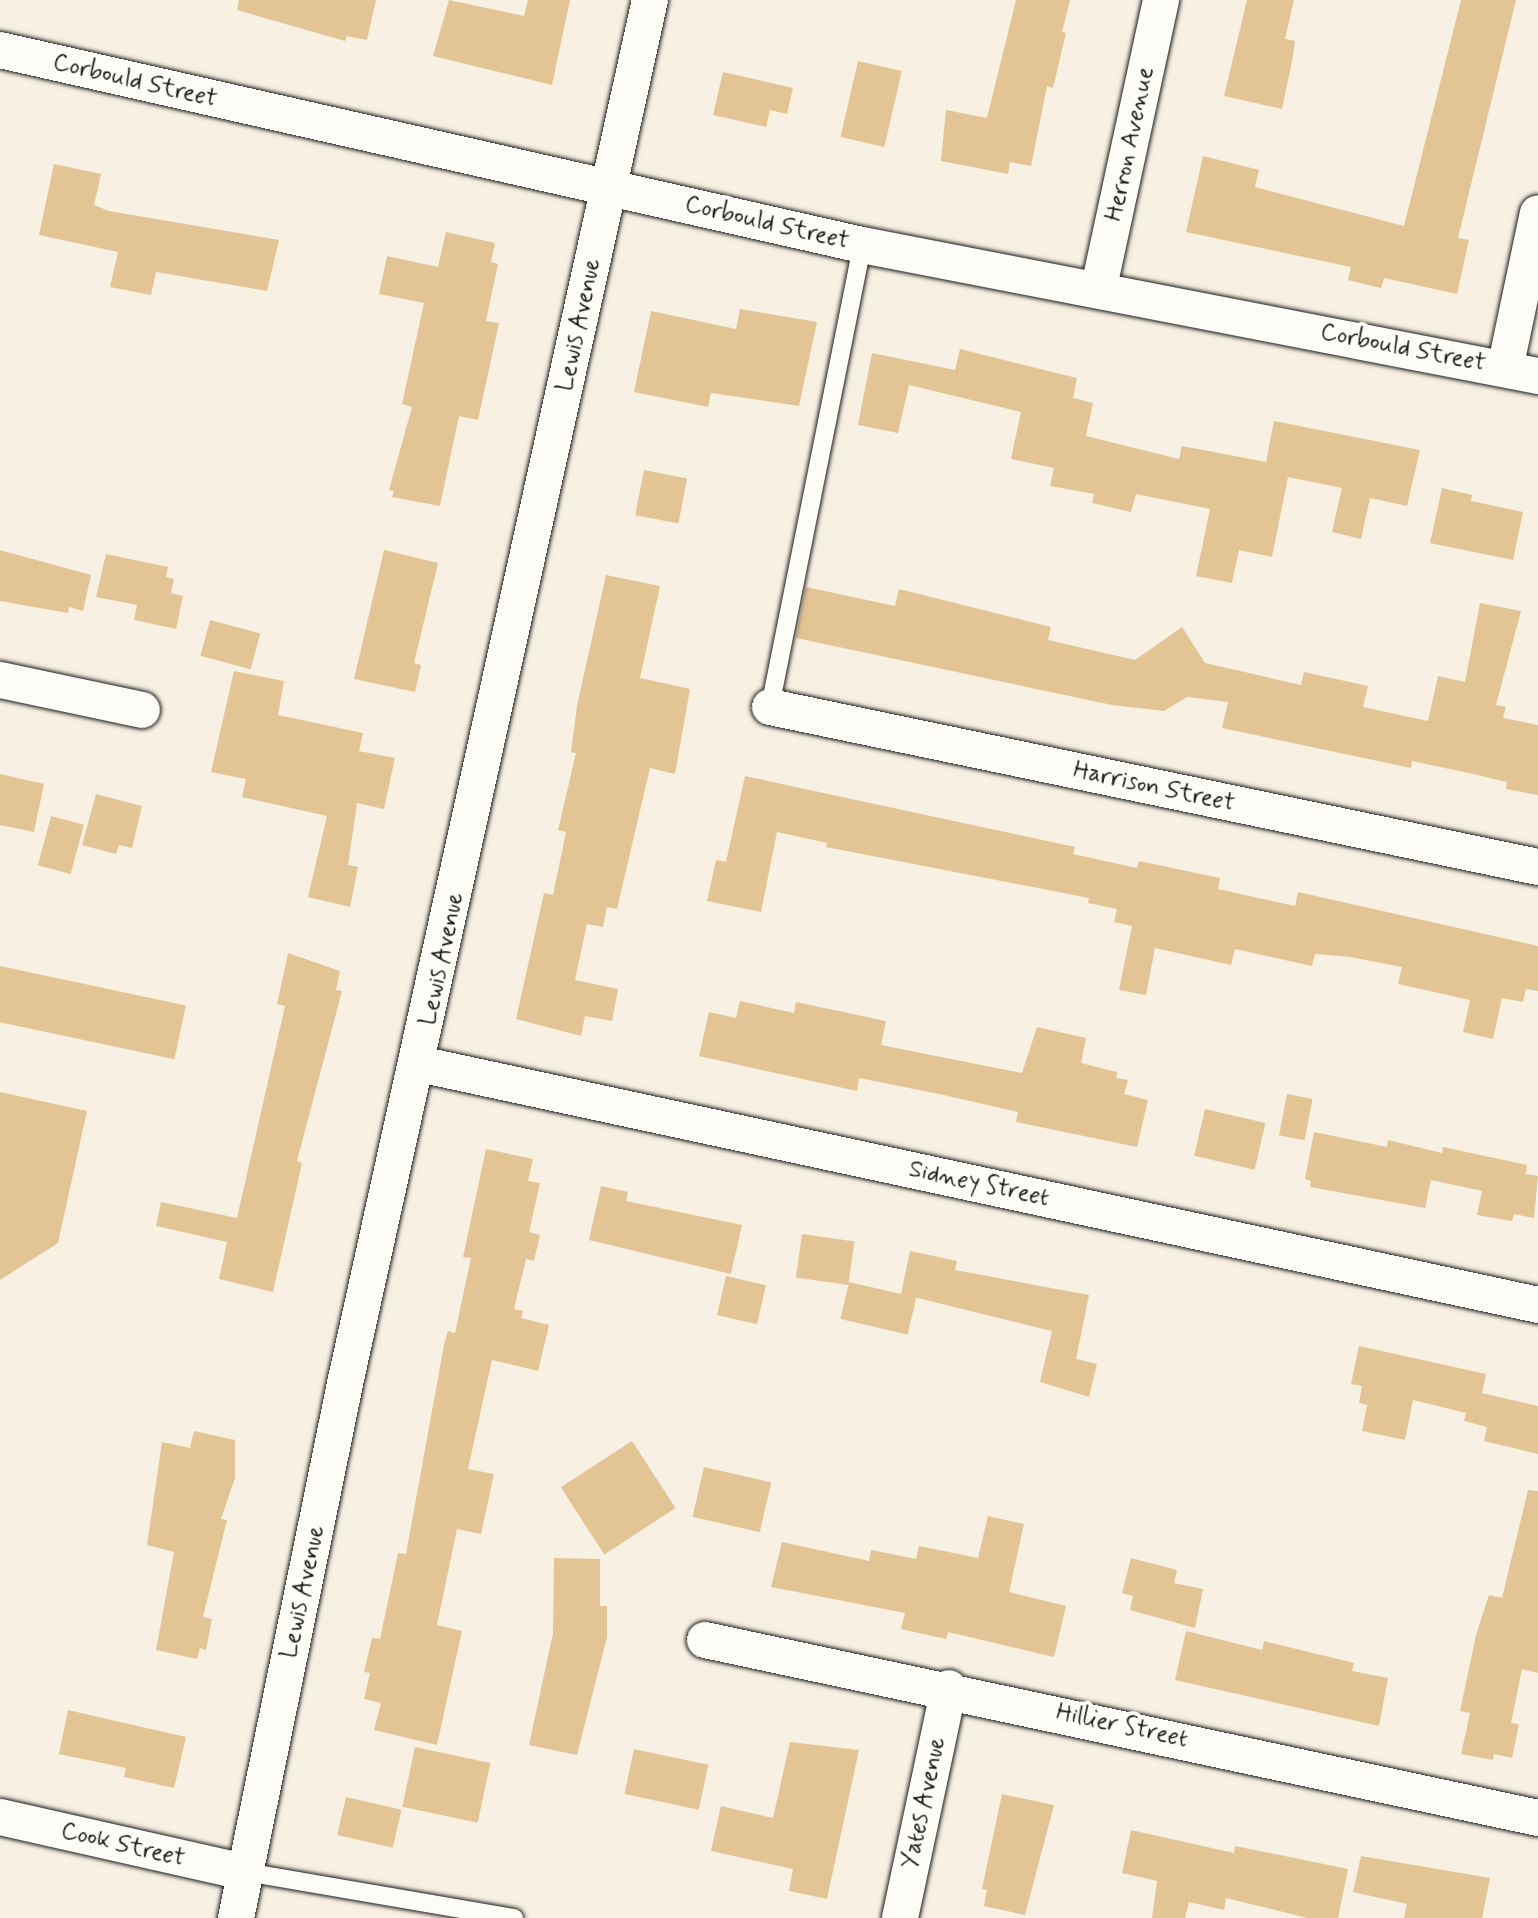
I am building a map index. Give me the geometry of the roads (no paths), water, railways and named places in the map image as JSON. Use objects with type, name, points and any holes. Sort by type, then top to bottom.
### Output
[{"type":"street","name":"Lewis Avenue","points":[[236,1918],[346,1379],[419,1064],[650,0]]},
{"type":"street","name":"Herron Avenue","points":[[1099,287],[1161,0]]},
{"type":"street","name":"Corbould Street","points":[[0,50],[862,245],[1099,287],[1521,372]]},
{"type":"street","points":[[1521,372],[1538,213]]},
{"type":"street","points":[[0,680],[142,710]]},
{"type":"street","name":"Harrison Street","points":[[770,707],[1538,867]]},
{"type":"street","name":"Sidney Street","points":[[419,1064],[1538,1305]]},
{"type":"street","name":"Hillier Street","points":[[705,1640],[949,1688],[1538,1818]]},
{"type":"street","name":"Yates Avenue","points":[[900,1918],[949,1688]]},
{"type":"street","name":"Cook Street","points":[[0,1817],[245,1872]]},
{"type":"lane","points":[[770,707],[862,245]]},
{"type":"lane","points":[[245,1872],[514,1918]]}]
